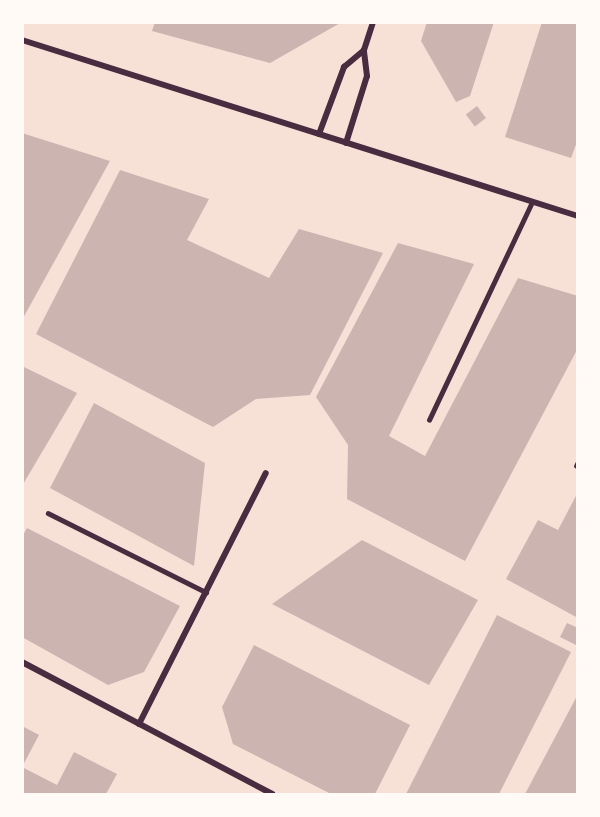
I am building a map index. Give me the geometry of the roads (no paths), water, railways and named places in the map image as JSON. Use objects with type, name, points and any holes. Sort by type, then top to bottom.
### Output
[{"type":"street","points":[[346,142],[367,76],[364,50],[373,22]]},
{"type":"street","points":[[22,40],[578,216]]},
{"type":"street","points":[[318,134],[344,67],[364,50]]},
{"type":"street","points":[[139,724],[266,473]]},
{"type":"street","points":[[22,662],[272,795]]},
{"type":"lane","points":[[429,420],[532,202]]},
{"type":"lane","points":[[48,513],[206,592]]}]
